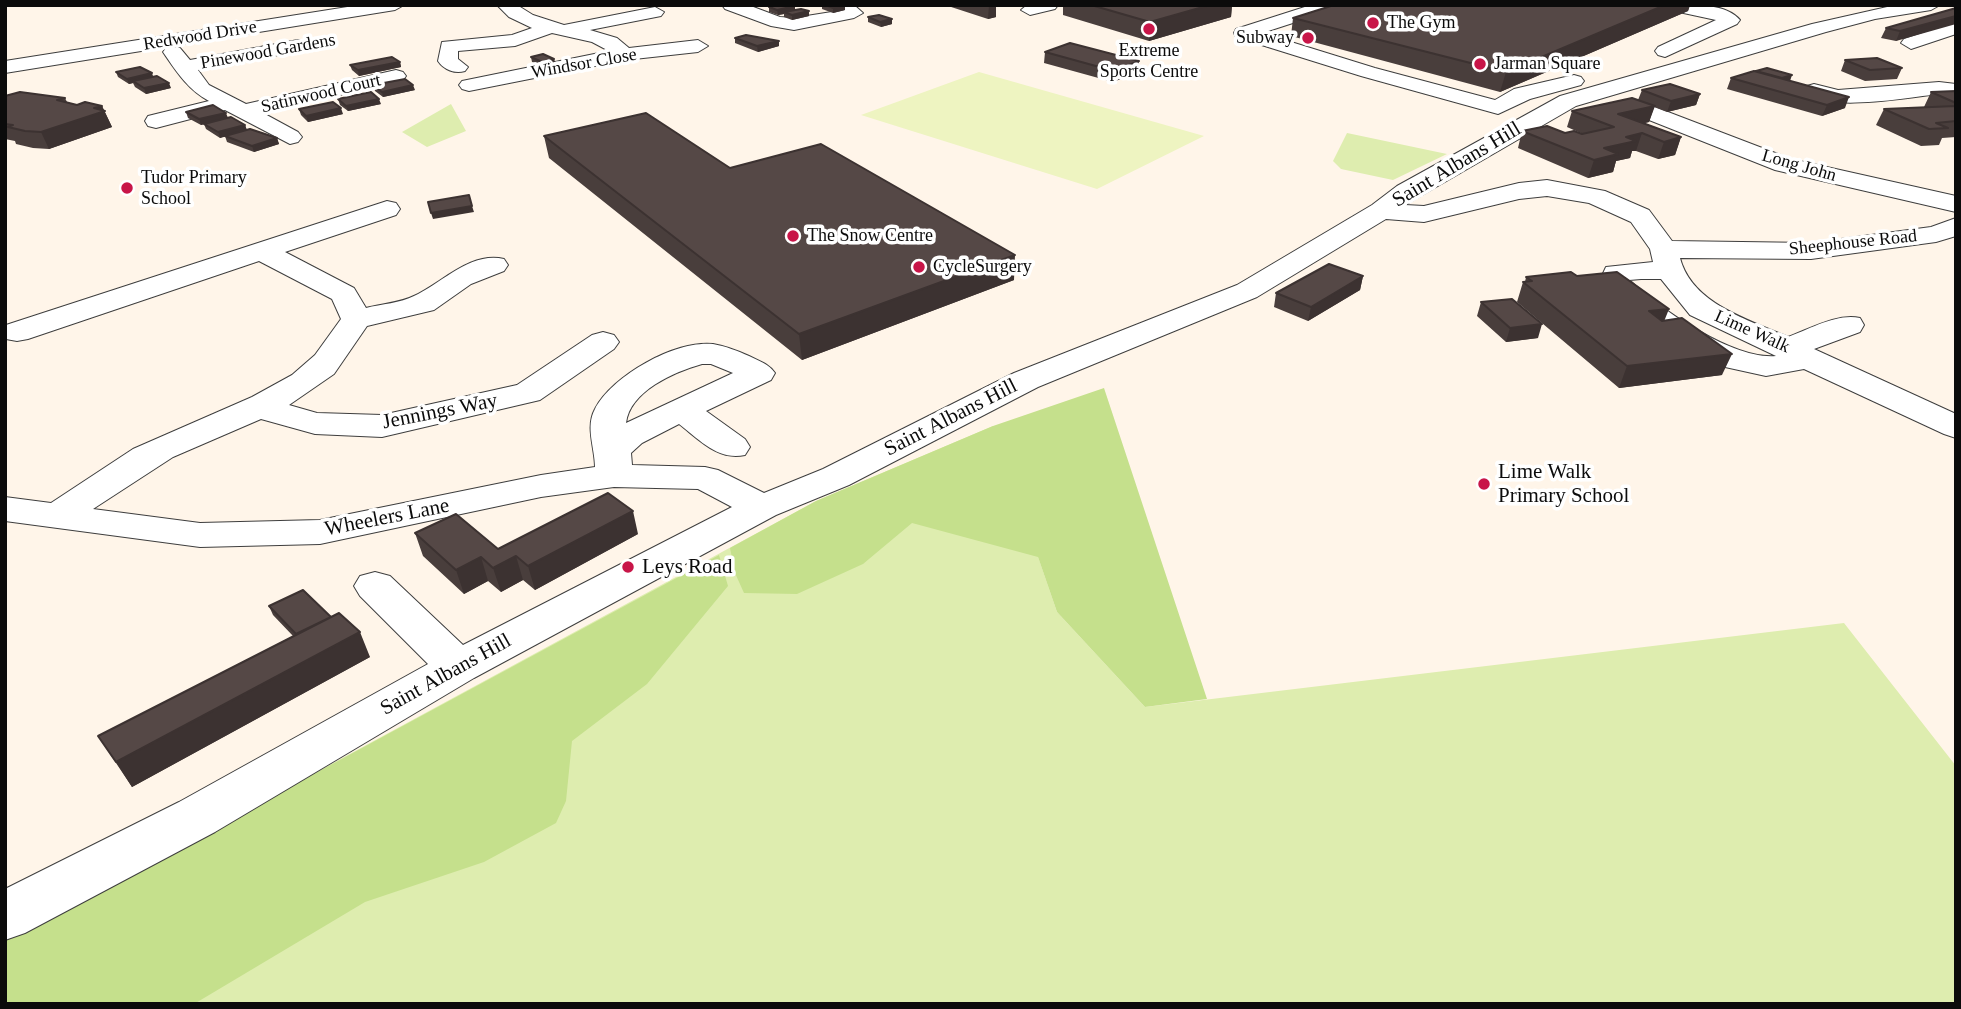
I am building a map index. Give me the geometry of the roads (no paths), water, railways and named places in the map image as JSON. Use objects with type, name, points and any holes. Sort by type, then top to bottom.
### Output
[{"type":"street","points":[[268,5],[279,23]]},
{"type":"street","name":"Redwood Drive","points":[[5,67],[395,5]]},
{"type":"street","points":[[506,5],[517,17],[610,42],[625,54]]},
{"type":"street","points":[[559,28],[655,12],[637,5]]},
{"type":"street","points":[[731,5],[777,22],[794,24],[855,13]]},
{"type":"street","points":[[1030,10],[1049,5]]},
{"type":"street","points":[[1270,5],[1303,13]]},
{"type":"street","points":[[1330,5],[1243,33],[1368,72],[1498,107],[1522,94],[1600,74],[1662,52],[1731,20],[1720,15],[1671,5]]},
{"type":"street","name":"Saint Albans Hill","points":[[5,916],[197,817],[458,667],[762,507],[836,477],[1026,380],[1247,292],[1381,211],[1406,191],[1568,101],[1875,14],[1930,5],[1956,13]]},
{"type":"street","name":"Windsor Close","points":[[559,28],[515,40],[449,46],[447,61],[464,76],[510,77],[625,54],[666,59],[698,46]]},
{"type":"street","points":[[1911,43],[1956,28]]},
{"type":"street","points":[[166,41],[202,89],[290,137]]},
{"type":"street","name":"Pinewood Gardens","points":[[183,67],[314,43]]},
{"type":"street","name":"Satinwood Court","points":[[156,121],[396,76]]},
{"type":"street","name":"Windsor Close","points":[[510,77],[525,93]]},
{"type":"street","points":[[1814,90],[1837,97],[1939,88],[1956,90]]},
{"type":"street","name":"Long John","points":[[1647,111],[1784,165],[1956,204]]},
{"type":"street","name":"Lime Walk","points":[[1381,211],[1424,214],[1519,191],[1547,188],[1596,195],[1640,216],[1701,309],[1956,427]]},
{"type":"street","points":[[17,332],[387,209]]},
{"type":"street","name":"Sheephouse Road","points":[[1798,353],[1768,366],[1741,364],[1717,355],[1622,290],[1614,282],[1616,273],[1641,270],[1667,260],[1811,251],[1936,234],[1956,226]]},
{"type":"street","points":[[261,251],[344,294],[356,319]]},
{"type":"street","points":[[58,517],[114,475],[162,448],[262,408],[295,388],[324,366],[356,319],[423,304],[461,278],[494,265]]},
{"type":"street","points":[[1798,353],[1849,325]]},
{"type":"street","name":"Jennings Way","points":[[262,408],[314,423],[382,426],[528,393],[603,342]]},
{"type":"street","points":[[713,354],[759,373],[629,435],[613,464],[607,431],[612,408],[625,390],[690,356],[713,354]]},
{"type":"street","points":[[681,409],[732,447]]},
{"type":"street","name":"Wheelers Lane","points":[[5,509],[200,535],[320,532],[541,486],[613,464],[705,478],[762,507]]},
{"type":"street","points":[[375,586],[458,667]]},
{"type":"place","name":"The Gym","points":[[1373,23]]},
{"type":"place","name":"Extreme Sports Centre","points":[[1149,29]]},
{"type":"place","name":"Subway","points":[[1308,38]]},
{"type":"place","name":"Jarman Square","points":[[1480,64]]},
{"type":"place","name":"Tudor Primary School","points":[[127,188]]},
{"type":"place","name":"The Snow Centre","points":[[793,236]]},
{"type":"place","name":"CycleSurgery","points":[[919,267]]},
{"type":"place","name":"Lime Walk Primary School","points":[[1484,484]]},
{"type":"place","name":"Leys Road","points":[[628,567]]}]
